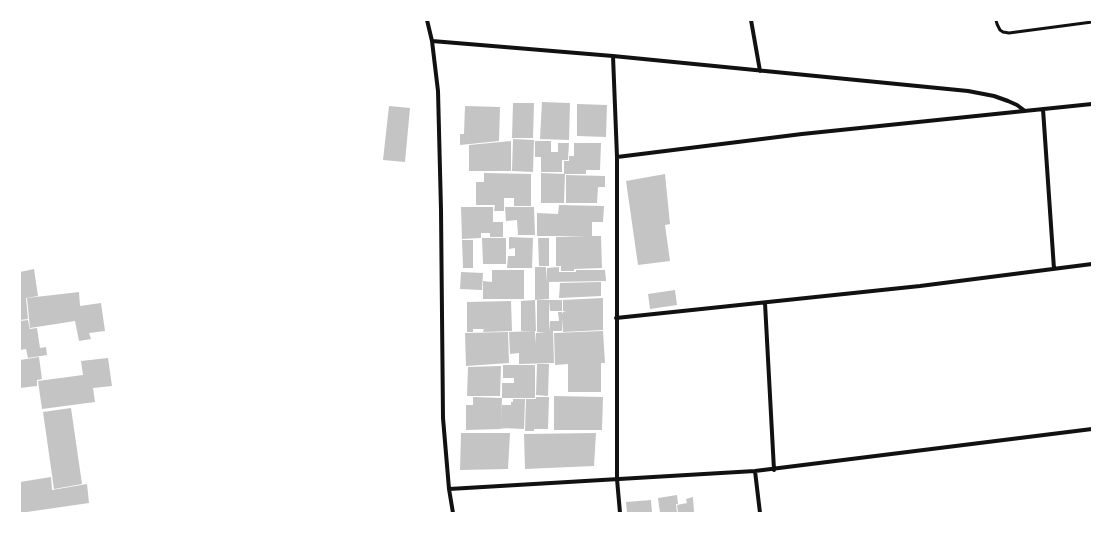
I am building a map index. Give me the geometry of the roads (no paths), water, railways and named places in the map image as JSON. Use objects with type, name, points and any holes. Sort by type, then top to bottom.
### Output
[{"type":"street","points":[[427,20],[432,41],[438,91],[443,418],[449,489],[454,513]]},
{"type":"street","points":[[751,20],[760,71]]},
{"type":"street","points":[[432,41],[613,56],[968,91],[1008,100],[1025,111]]},
{"type":"street","points":[[613,56],[617,157],[617,479],[620,513]]},
{"type":"street","points":[[617,157],[802,134],[1092,104]]},
{"type":"street","points":[[1043,109],[1054,269]]},
{"type":"street","points":[[616,318],[920,286],[1092,264]]},
{"type":"street","points":[[765,303],[774,470]]},
{"type":"street","points":[[449,489],[774,470],[1092,429]]},
{"type":"street","points":[[755,471],[760,513]]},
{"type":"lane","points":[[996,20],[1000,30],[1009,33],[1092,22]]}]
